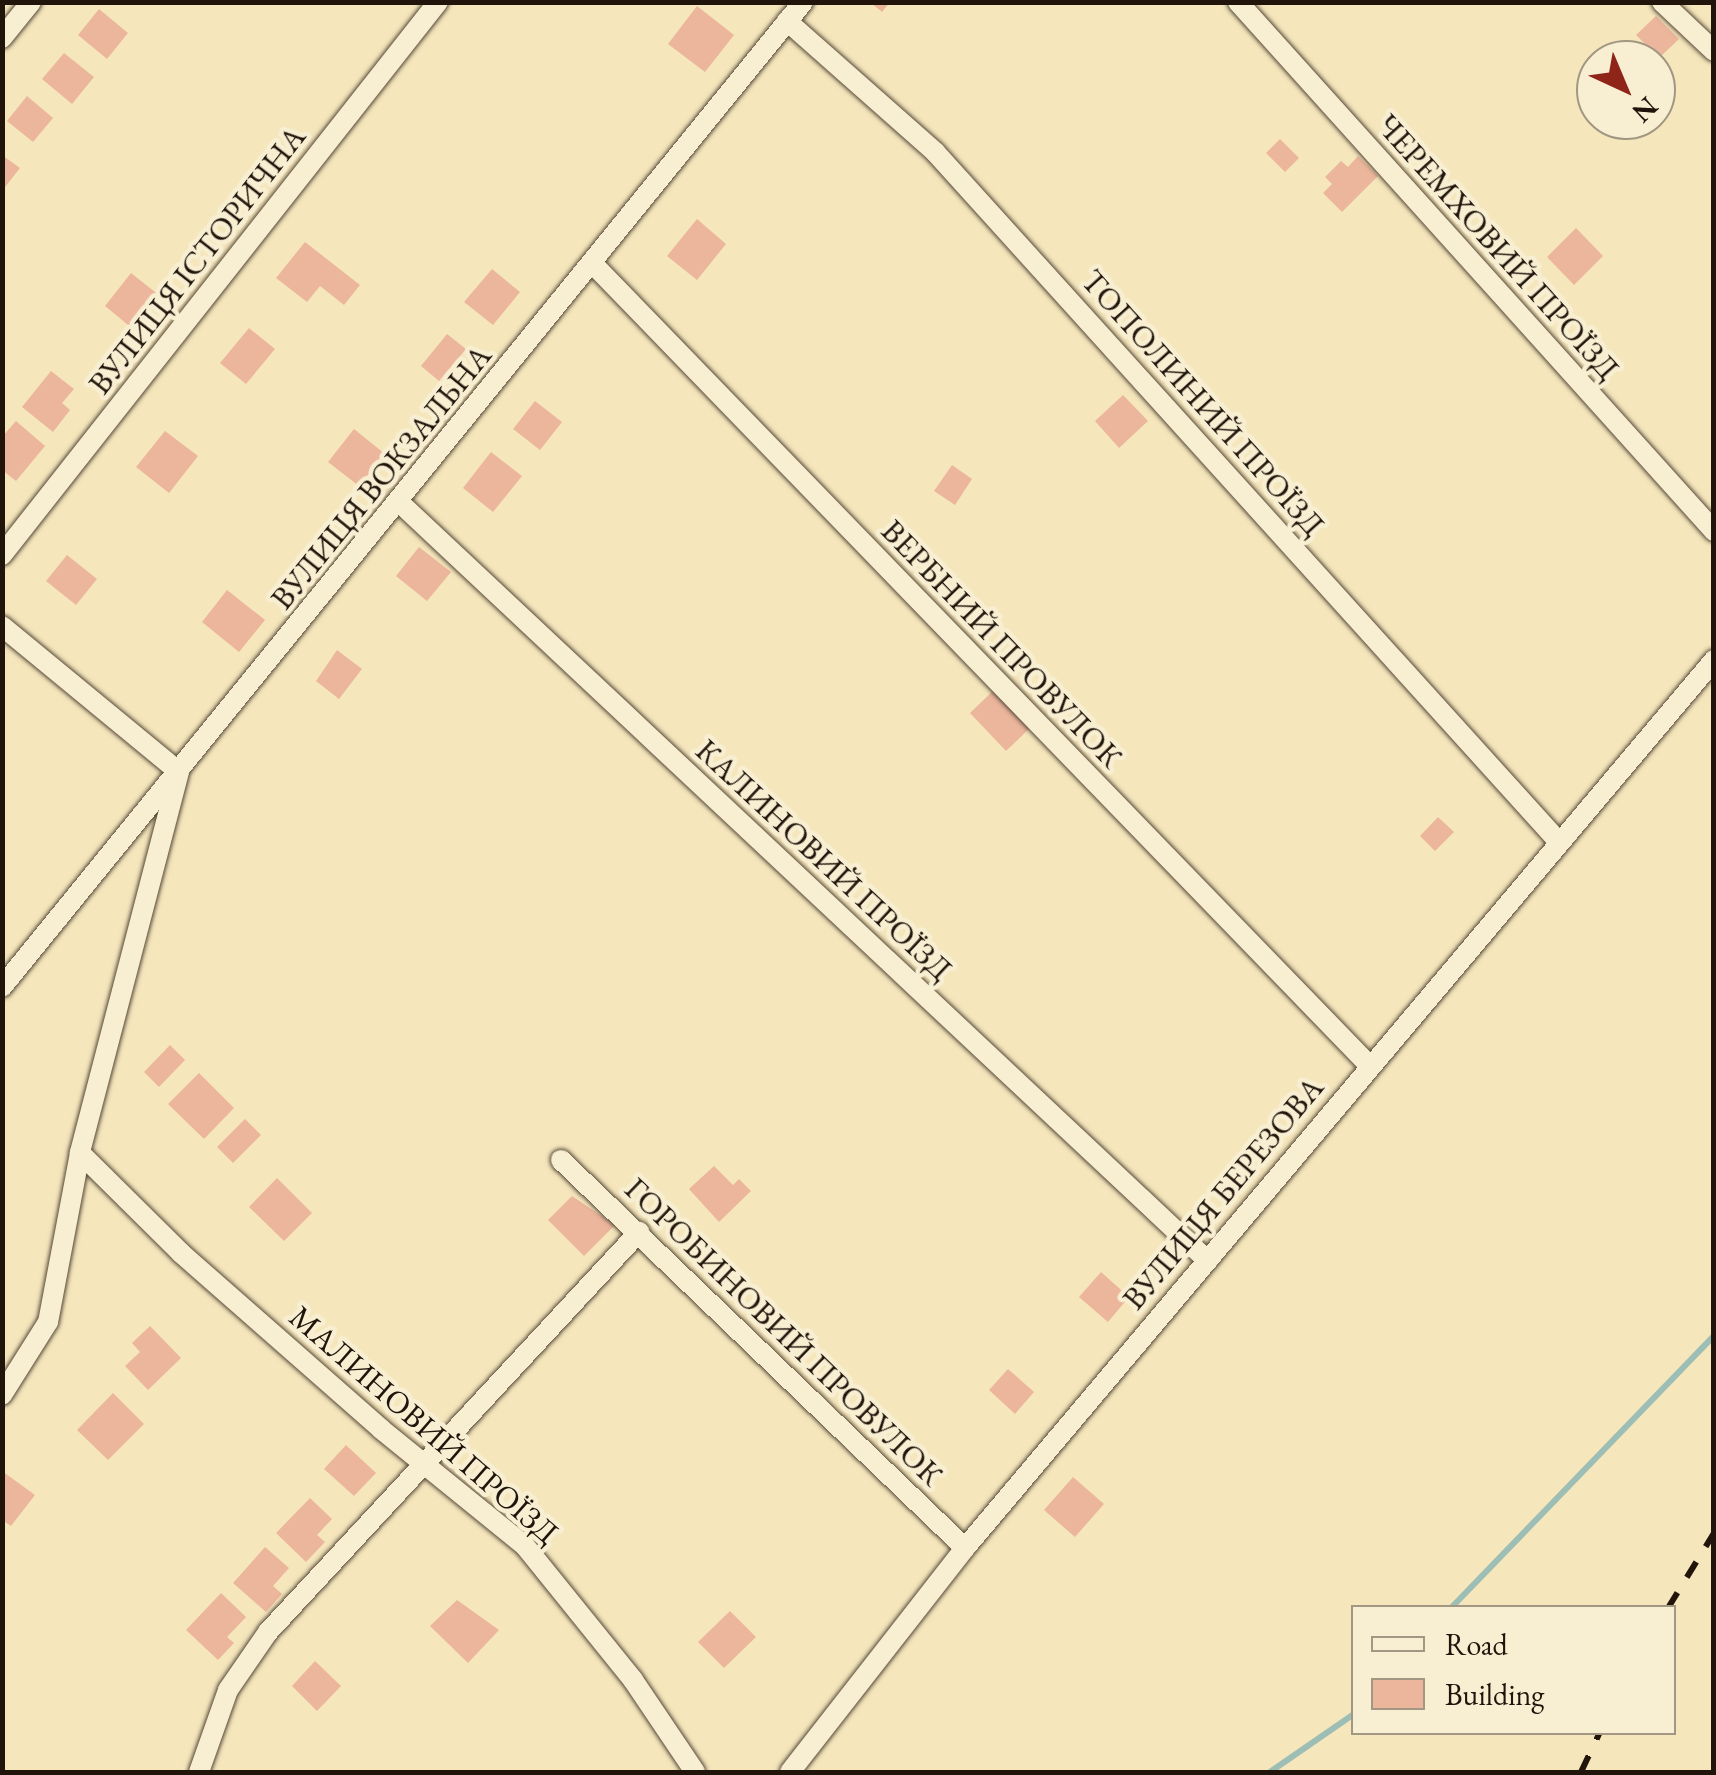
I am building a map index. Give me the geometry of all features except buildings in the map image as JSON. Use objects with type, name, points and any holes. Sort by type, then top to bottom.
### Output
[{"type":"street","points":[[2,38],[32,2]]},
{"type":"street","name":"ВУЛИЦЯ ІСТОРИЧНА","points":[[2,555],[438,2]]},
{"type":"street","name":"ВУЛИЦЯ ВОКЗАЛЬНА","points":[[2,988],[594,265],[803,2]]},
{"type":"street","name":"ЧЕРЕМХОВИЙ ПРОЇЗД","points":[[1238,2],[1714,531]]},
{"type":"street","points":[[1662,2],[1714,50]]},
{"type":"street","name":"ТОПОЛИНИЙ ПРОЇЗД","points":[[788,22],[935,152],[1558,841]]},
{"type":"street","name":"ВЕРБНИЙ ПРОВУЛОК","points":[[594,265],[1368,1064]]},
{"type":"street","name":"КАЛИНОВИЙ ПРОЇЗД","points":[[399,502],[1208,1261]]},
{"type":"street","points":[[2,626],[179,772],[80,1153],[48,1322],[2,1396]]},
{"type":"street","name":"ВУЛИЦЯ БЕРЕЗОВА","points":[[790,1772],[965,1548],[1208,1261],[1368,1064],[1714,660]]},
{"type":"street","name":"МАЛИНОВИЙ ПРОЇЗД","points":[[80,1153],[181,1253],[425,1466],[525,1546],[633,1680],[695,1772]]},
{"type":"street","name":"ГОРОБИНОВИЙ ПРОВУЛОК","points":[[561,1160],[965,1548]]},
{"type":"street","points":[[199,1772],[244,1661],[639,1232]]},
{"type":"waterway","points":[[1454,1605],[1714,1336]]},
{"type":"waterway","points":[[1270,1772],[1351,1716]]},
{"type":"railway","points":[[1670,1605],[1714,1533]]},
{"type":"railway","points":[[1581,1772],[1599,1735]]}]
